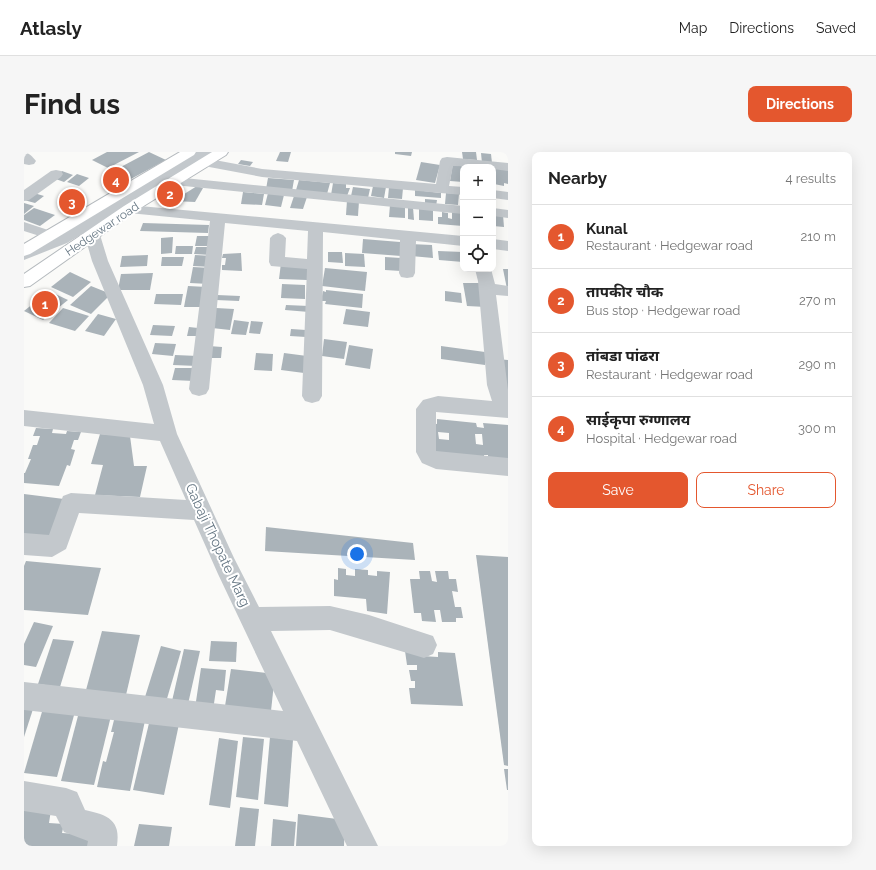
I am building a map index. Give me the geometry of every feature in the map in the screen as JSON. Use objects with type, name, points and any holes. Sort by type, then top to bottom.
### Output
[{"type":"main road","name":"Hedgewar road","points":[[24,251],[55,237],[129,209],[174,181],[197,156]]},
{"type":"main road","name":"Hedgewar road","points":[[24,282],[89,224],[197,156]]},
{"type":"street","points":[[197,156],[262,173],[460,190]]},
{"type":"street","points":[[442,188],[447,161],[474,164]]},
{"type":"street","points":[[496,166],[508,167]]},
{"type":"street","points":[[24,198],[56,174]]},
{"type":"street","points":[[174,181],[460,210]]},
{"type":"street","points":[[496,194],[508,196]]},
{"type":"street","points":[[129,209],[460,241]]},
{"type":"street","points":[[496,212],[508,214]]},
{"type":"street","points":[[199,389],[218,217]]},
{"type":"street","name":"Gabaji Thopate Marg","points":[[89,224],[100,261],[153,385],[168,434],[226,566],[363,846]]},
{"type":"street","points":[[24,226],[55,237]]},
{"type":"street","points":[[312,396],[316,226]]},
{"type":"street","points":[[407,273],[408,235]]},
{"type":"street","points":[[24,255],[55,237]]},
{"type":"street","points":[[24,272],[45,258],[55,237]]},
{"type":"street","points":[[278,238],[277,262],[316,264]]},
{"type":"street","points":[[496,244],[508,246]]},
{"type":"street","points":[[483,272],[491,320],[497,385],[505,406],[430,405],[426,409],[426,452],[429,457],[436,460],[508,466]]},
{"type":"street","points":[[486,288],[508,291]]},
{"type":"street","points":[[491,320],[508,322]]},
{"type":"street","points":[[24,418],[168,434]]},
{"type":"street","points":[[24,544],[52,546],[58,542],[71,503],[202,511]]},
{"type":"street","points":[[252,619],[330,618],[424,645]]},
{"type":"street","points":[[24,696],[306,728]]},
{"type":"street","points":[[24,796],[66,803],[75,821],[101,829],[104,834],[102,846]]},
{"type":"building","points":[[107,152],[139,152],[108,168],[92,160]]},
{"type":"building","points":[[149,152],[166,160],[129,180],[124,178],[119,181],[109,177],[121,170],[117,169]]},
{"type":"building","points":[[280,152],[291,152],[288,162],[276,161]]},
{"type":"building","points":[[395,152],[412,152],[411,156],[395,154]]},
{"type":"building","points":[[462,152],[476,152],[477,160],[463,159]]},
{"type":"building","points":[[481,153],[491,154],[492,163],[482,163]]},
{"type":"building","points":[[241,160],[253,162],[250,166],[238,164]]},
{"type":"building","points":[[421,162],[440,165],[435,183],[416,180]]},
{"type":"building","points":[[453,163],[462,164],[460,164],[460,182],[450,181]]},
{"type":"building","points":[[496,168],[508,169],[508,184],[504,183],[504,186],[496,184]]},
{"type":"building","points":[[62,171],[73,175],[64,182],[53,178]]},
{"type":"building","points":[[77,174],[89,178],[79,186],[67,182]]},
{"type":"building","points":[[268,178],[294,180],[292,191],[266,189]]},
{"type":"building","points":[[299,180],[330,183],[327,194],[296,190]]},
{"type":"building","points":[[333,183],[346,184],[346,188],[350,188],[347,196],[331,195]]},
{"type":"building","points":[[197,186],[203,188],[195,202],[173,201]]},
{"type":"building","points":[[373,186],[386,187],[384,198],[371,196]]},
{"type":"building","points":[[353,187],[370,189],[368,198],[351,196]]},
{"type":"building","points":[[389,187],[403,188],[402,199],[388,198]]},
{"type":"building","points":[[415,190],[441,193],[441,198],[415,196]]},
{"type":"building","points":[[243,192],[264,194],[262,205],[241,204]]},
{"type":"building","points":[[34,193],[44,196],[35,203],[24,200]]},
{"type":"building","points":[[268,193],[284,195],[281,207],[265,205]]},
{"type":"building","points":[[446,193],[459,194],[458,205],[445,204]]},
{"type":"building","points":[[294,196],[307,197],[303,209],[290,208]]},
{"type":"building","points":[[425,199],[437,200],[436,206],[425,204]]},
{"type":"building","points":[[347,200],[359,201],[358,216],[346,215]]},
{"type":"building","points":[[24,203],[34,206],[24,214]]},
{"type":"building","points":[[390,205],[405,206],[405,218],[389,217]]},
{"type":"building","points":[[408,206],[413,207],[414,220],[408,219]]},
{"type":"building","points":[[419,207],[433,208],[433,221],[419,220]]},
{"type":"building","points":[[34,208],[55,215],[40,226],[24,220],[24,215]]},
{"type":"building","points":[[442,212],[448,213],[448,218],[452,219],[452,212],[460,213],[460,226],[438,224],[438,217],[442,217]]},
{"type":"building","points":[[496,214],[503,215],[504,227],[496,226]]},
{"type":"building","points":[[143,223],[209,225],[208,233],[140,231]]},
{"type":"building","points":[[197,236],[212,236],[210,246],[195,246]]},
{"type":"building","points":[[173,237],[172,253],[161,254],[161,238]]},
{"type":"building","points":[[363,239],[400,242],[401,256],[362,253]]},
{"type":"building","points":[[410,244],[432,245],[433,258],[411,256]]},
{"type":"building","points":[[176,246],[193,246],[192,254],[175,254]]},
{"type":"building","points":[[196,247],[213,247],[211,255],[194,254]]},
{"type":"building","points":[[438,251],[460,252],[460,262],[439,260]]},
{"type":"building","points":[[328,252],[342,252],[343,263],[328,262]]},
{"type":"building","points":[[241,253],[242,271],[222,270],[222,265],[225,265],[226,258],[222,258],[223,254]]},
{"type":"building","points":[[345,253],[364,254],[365,267],[345,266]]},
{"type":"building","points":[[148,255],[147,266],[120,267],[122,256]]},
{"type":"building","points":[[195,255],[213,256],[212,267],[193,266]]},
{"type":"building","points":[[162,257],[184,257],[182,266],[161,266]]},
{"type":"building","points":[[385,257],[401,258],[401,271],[385,270]]},
{"type":"building","points":[[281,263],[308,265],[307,280],[279,279]]},
{"type":"building","points":[[193,267],[211,268],[209,284],[190,283]]},
{"type":"building","points":[[325,268],[367,272],[365,291],[322,286]]},
{"type":"building","points":[[503,269],[508,269],[508,289],[507,289]]},
{"type":"building","points":[[70,272],[91,282],[73,297],[51,287]]},
{"type":"building","points":[[153,273],[150,290],[118,290],[121,274]]},
{"type":"building","points":[[463,283],[480,283],[486,307],[467,306]]},
{"type":"building","points":[[282,284],[305,285],[305,299],[281,298]]},
{"type":"building","points":[[91,286],[111,294],[91,314],[70,305]]},
{"type":"building","points":[[188,286],[207,287],[206,307],[184,307]]},
{"type":"building","points":[[326,290],[363,294],[362,308],[325,304],[326,301],[321,301],[323,291],[326,292]]},
{"type":"building","points":[[49,291],[68,300],[43,320],[24,311]]},
{"type":"building","points":[[445,291],[461,293],[462,303],[445,301]]},
{"type":"building","points":[[156,294],[183,294],[181,305],[154,304]]},
{"type":"building","points":[[217,295],[240,296],[239,301],[216,300]]},
{"type":"building","points":[[286,305],[309,306],[309,312],[285,310]]},
{"type":"building","points":[[63,308],[89,316],[75,331],[49,323]]},
{"type":"building","points":[[216,308],[234,309],[230,330],[212,328]]},
{"type":"building","points":[[346,309],[370,312],[368,327],[343,324]]},
{"type":"building","points":[[98,314],[116,319],[104,336],[85,331]]},
{"type":"building","points":[[234,320],[249,322],[246,335],[231,334]]},
{"type":"building","points":[[251,321],[263,322],[260,334],[249,333]]},
{"type":"building","points":[[153,325],[175,326],[172,336],[150,335]]},
{"type":"building","points":[[189,327],[198,328],[196,336],[187,336]]},
{"type":"building","points":[[291,329],[306,330],[306,337],[290,336]]},
{"type":"building","points":[[324,339],[347,342],[344,359],[322,356]]},
{"type":"building","points":[[155,343],[176,344],[173,356],[152,354]]},
{"type":"building","points":[[349,345],[373,349],[370,369],[345,365]]},
{"type":"building","points":[[209,346],[222,347],[221,358],[208,358]]},
{"type":"building","points":[[441,346],[485,352],[485,365],[441,359]]},
{"type":"building","points":[[256,353],[273,354],[272,371],[254,370]]},
{"type":"building","points":[[284,353],[307,356],[304,373],[281,370]]},
{"type":"building","points":[[175,355],[198,356],[197,366],[173,365]]},
{"type":"building","points":[[496,359],[508,360],[508,392]]},
{"type":"building","points":[[175,368],[196,368],[194,381],[172,380]]},
{"type":"building","points":[[437,419],[476,423],[477,427],[484,428],[483,423],[508,425],[508,461],[488,459],[488,455],[484,455],[484,459],[430,453],[429,423],[437,424]],"holes":[[[438,432],[449,433],[449,440],[439,439]],[[475,434],[482,434],[483,445],[476,444]]]},
{"type":"building","points":[[36,428],[53,429],[52,433],[66,434],[67,431],[81,432],[78,440],[74,440],[71,449],[75,450],[70,466],[67,465],[59,486],[24,483],[24,473],[31,459],[28,459],[33,445],[37,445],[40,436],[33,436]]},
{"type":"building","points":[[100,434],[130,436],[134,466],[147,466],[140,497],[95,495],[103,465],[91,464]]},
{"type":"building","points":[[24,494],[64,499],[50,539],[24,538]]},
{"type":"building","points":[[266,527],[413,543],[415,560],[265,551]]},
{"type":"building","points":[[476,555],[508,557],[508,766],[504,765]]},
{"type":"building","points":[[26,561],[101,568],[88,615],[24,610],[24,566]]},
{"type":"building","points":[[338,568],[346,569],[346,575],[355,576],[355,569],[368,570],[368,575],[377,576],[377,571],[390,572],[387,614],[367,611],[366,599],[334,596],[334,579],[338,580]]},
{"type":"building","points":[[419,571],[430,571],[432,581],[437,582],[435,571],[448,571],[449,579],[456,579],[458,592],[452,591],[455,607],[461,607],[463,618],[456,618],[456,622],[442,622],[440,610],[434,610],[436,622],[422,621],[421,613],[414,613],[410,579],[420,579]]},
{"type":"building","points":[[34,622],[53,626],[36,667],[24,665],[24,644]]},
{"type":"building","points":[[102,631],[140,635],[126,695],[86,690]]},
{"type":"building","points":[[53,639],[74,641],[60,687],[38,684]]},
{"type":"building","points":[[211,641],[237,642],[236,662],[209,661]]},
{"type":"building","points":[[161,646],[181,651],[166,702],[145,697]]},
{"type":"building","points":[[184,649],[200,651],[188,704],[172,701]]},
{"type":"building","points":[[405,651],[422,656],[438,657],[438,652],[455,653],[463,706],[411,704],[409,688],[415,688],[415,681],[411,681],[409,670],[417,670],[417,665],[407,665]]},
{"type":"building","points":[[201,668],[226,670],[224,691],[216,690],[213,710],[195,708]]},
{"type":"building","points":[[231,669],[275,674],[271,711],[225,706]]},
{"type":"building","points":[[24,705],[34,706],[24,737]]},
{"type":"building","points":[[44,705],[76,708],[57,777],[24,773]]},
{"type":"building","points":[[79,712],[111,716],[94,785],[61,781]]},
{"type":"building","points":[[116,712],[146,716],[130,791],[97,787],[103,761],[106,762],[114,732],[111,732]]},
{"type":"building","points":[[150,719],[179,724],[164,795],[133,790]]},
{"type":"building","points":[[243,737],[264,739],[258,800],[236,797]]},
{"type":"building","points":[[270,737],[293,740],[288,807],[264,804]]},
{"type":"building","points":[[219,738],[238,741],[230,808],[209,805]]},
{"type":"building","points":[[504,769],[508,769],[508,790],[507,790]]},
{"type":"building","points":[[240,807],[259,809],[255,846],[235,846]]},
{"type":"building","points":[[24,809],[51,810],[49,823],[64,824],[62,833],[93,835],[90,846],[24,846]]},
{"type":"building","points":[[298,814],[345,820],[344,846],[296,846]]},
{"type":"building","points":[[273,819],[296,822],[294,846],[271,846]]},
{"type":"building","points":[[139,824],[172,827],[169,846],[134,846]]},
{"type":"place","name":"साईकृपा रुग्णालय","points":[[116,180]]},
{"type":"place","name":"तापकीर चौक","points":[[170,194]]},
{"type":"place","name":"तांबडा पांढरा","points":[[72,202]]},
{"type":"place","name":"Kunal","points":[[45,304]]}]
